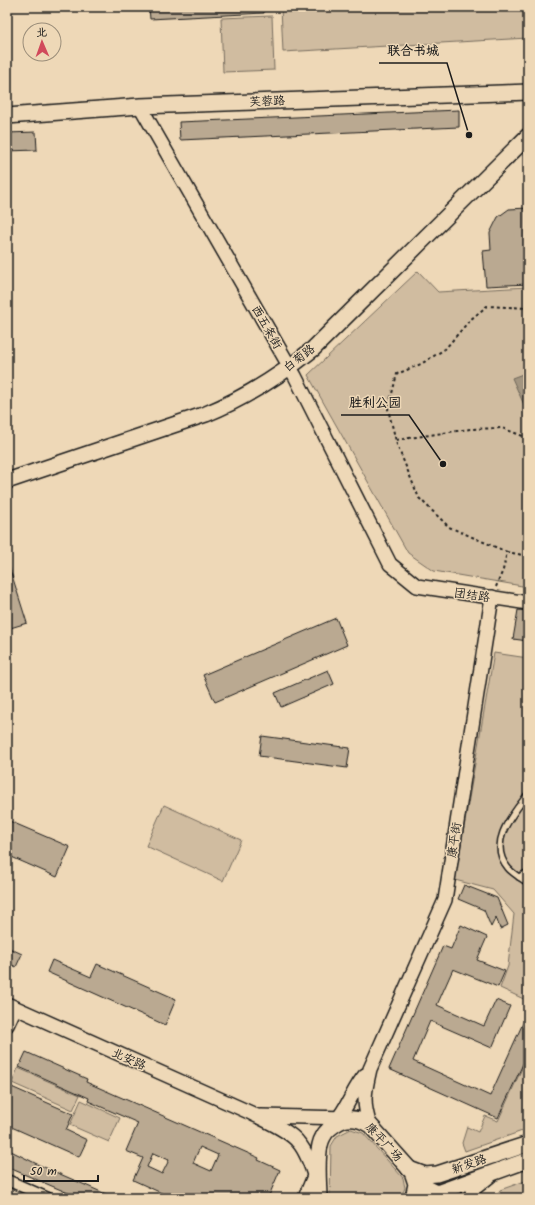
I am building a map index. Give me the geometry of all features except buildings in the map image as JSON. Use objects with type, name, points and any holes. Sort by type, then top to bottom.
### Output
[{"type":"main road","name":"芙蓉路","points":[[7,116],[140,106],[528,92]]},
{"type":"main road","name":"白菊路","points":[[7,491],[216,421],[233,413],[293,371],[313,349],[528,136]]},
{"type":"main road","name":"白菊路","points":[[7,481],[206,414],[229,404],[293,371],[318,356],[528,150]]},
{"type":"main road","name":"康平广场","points":[[340,1121],[364,1121],[370,1125],[412,1173]]},
{"type":"main road","points":[[315,1187],[322,1137],[340,1121]]},
{"type":"main road","name":"新发路","points":[[412,1173],[425,1175],[437,1174],[528,1144]]},
{"type":"main road","name":"新发路","points":[[423,1198],[444,1195],[495,1171],[528,1160]]},
{"type":"main road","points":[[412,1173],[416,1190],[413,1198]]},
{"type":"street","name":"西五条街","points":[[140,106],[293,371],[390,564],[417,586]]},
{"type":"street","name":"团结路","points":[[417,586],[528,603]]},
{"type":"street","name":"康平街","points":[[370,1069],[445,900],[492,597]]},
{"type":"street","points":[[7,1025],[11,1006]]},
{"type":"street","name":"北安路","points":[[11,1006],[251,1113]]},
{"type":"street","points":[[251,1113],[271,1117],[340,1121],[353,1096],[358,1082],[370,1069]]},
{"type":"street","points":[[370,1069],[364,1096],[370,1125]]},
{"type":"street","points":[[299,1118],[313,1116],[334,1109],[353,1096]]},
{"type":"street","points":[[251,1113],[296,1139],[303,1150],[315,1187]]},
{"type":"street","points":[[303,1150],[309,1177],[315,1187]]},
{"type":"street","points":[[470,1198],[475,1188],[495,1171]]},
{"type":"street","points":[[412,1173],[423,1185],[444,1195]]},
{"type":"street","points":[[7,1180],[48,1198]]},
{"type":"lane","points":[[528,794],[514,812],[499,840],[500,856],[508,869],[528,883]]},
{"type":"lane","points":[[518,876],[528,872]]},
{"type":"path","points":[[528,308],[487,306],[470,320],[445,349],[422,364],[397,374],[388,409],[396,440],[419,498],[448,527],[507,552],[528,556]]},
{"type":"path","points":[[396,440],[470,429],[502,428],[528,438]]},
{"type":"path","points":[[492,597],[503,570],[507,552]]},
{"type":"shaded area","points":[[281,7],[528,7],[528,38],[283,52]]},
{"type":"shaded area","points":[[272,16],[274,70],[223,72],[221,18]]},
{"type":"shaded area","points":[[418,271],[438,292],[528,287],[528,587],[434,571],[408,553],[308,375]]},
{"type":"shaded area","points":[[528,372],[528,407],[525,407],[512,378]]},
{"type":"shaded area","points":[[494,653],[528,658],[528,1001],[500,988],[508,966],[514,914],[493,890],[455,880]]},
{"type":"shaded area","points":[[164,805],[241,840],[223,881],[146,846]]},
{"type":"shaded area","points":[[528,1055],[528,1129],[465,1151],[462,1143],[467,1127],[478,1132],[485,1116],[498,1121]]},
{"type":"shaded area","points":[[18,1068],[80,1095],[73,1110],[12,1083]]},
{"type":"shaded area","points":[[81,1100],[120,1118],[109,1142],[70,1125]]},
{"type":"shaded area","points":[[351,1129],[363,1133],[403,1178],[405,1188],[400,1198],[330,1198],[331,1146],[337,1136]]},
{"type":"shaded area","points":[[528,1180],[528,1198],[495,1198],[500,1190]]},
{"type":"place","name":"联合书城","points":[[469,135]]},
{"type":"place","name":"胜利公园","points":[[443,464]]}]
